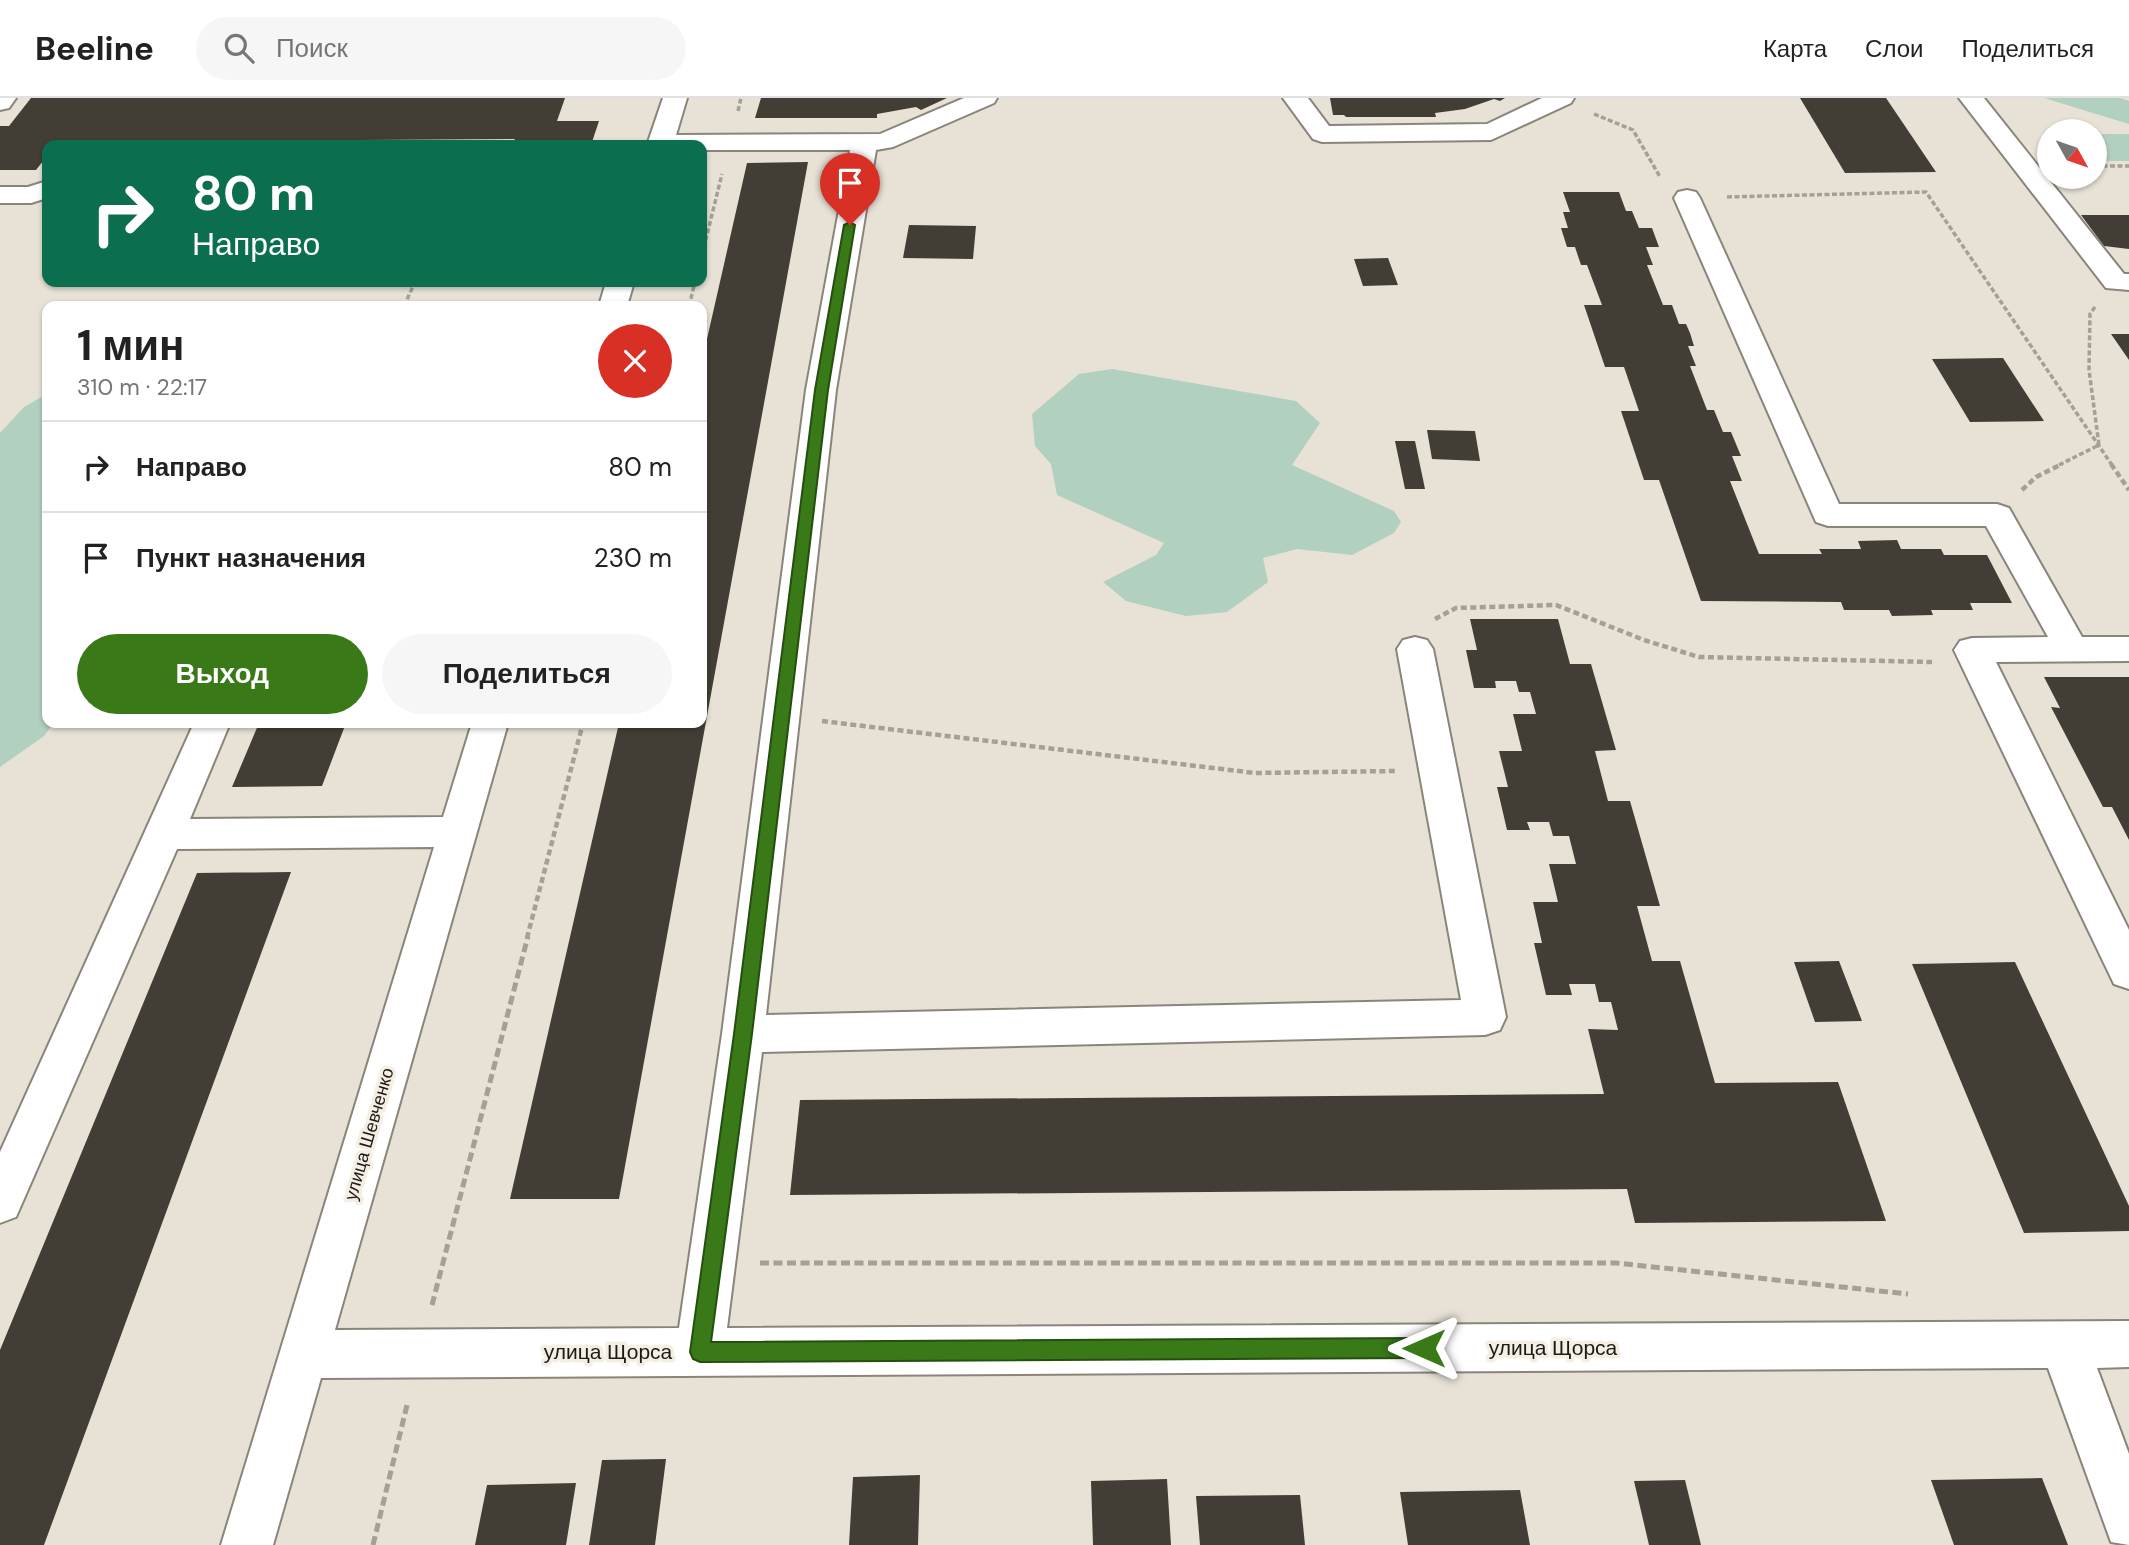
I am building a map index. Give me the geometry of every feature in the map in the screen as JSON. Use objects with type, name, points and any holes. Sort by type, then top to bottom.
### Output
[{"type":"street","points":[[0,103],[4,98]]},
{"type":"street","points":[[662,140],[675,98]]},
{"type":"street","points":[[707,143],[884,142],[985,98]]},
{"type":"street","points":[[1295,98],[1322,134],[1491,132],[1560,99]]},
{"type":"street","points":[[1971,98],[2123,282]]},
{"type":"street","points":[[700,1352],[743,1034],[821,390],[864,143]]},
{"type":"street","points":[[0,195],[32,195],[42,191]]},
{"type":"street","points":[[1687,198],[1828,515],[1997,515],[2071,648]]},
{"type":"street","points":[[743,1034],[1485,1017],[1415,649]]},
{"type":"street","points":[[2129,649],[1972,650],[2129,972]]},
{"type":"street","points":[[0,1202],[210,728]]},
{"type":"street","name":"улица Шевченко","points":[[247,1545],[489,728]]},
{"type":"street","points":[[164,834],[458,832]]},
{"type":"street","name":"улица Щорса","points":[[304,1354],[2129,1344]]},
{"type":"street","points":[[2064,1345],[2129,1524]]},
{"type":"path","points":[[1560,99],[1633,130],[1673,198],[1926,192],[2129,490]]},
{"type":"path","points":[[707,236],[730,143]]},
{"type":"path","points":[[2107,166],[2129,166]]},
{"type":"path","points":[[2099,445],[2089,370],[2090,314],[2123,282]]},
{"type":"path","points":[[1997,515],[2036,477],[2099,445]]},
{"type":"path","points":[[1415,649],[1419,628],[1456,608],[1556,605],[1644,640],[1699,657],[1979,663]]},
{"type":"path","points":[[782,717],[1255,773],[1438,770]]},
{"type":"path","points":[[373,1545],[582,728]]},
{"type":"path","points":[[711,1263],[1616,1263],[1917,1294]]},
{"type":"green space","points":[[2044,98],[2120,98],[2129,101],[2129,124]]},
{"type":"green space","points":[[2107,134],[2129,134],[2129,161],[2107,161]]},
{"type":"green space","points":[[1112,369],[1296,401],[1320,423],[1292,465],[1394,511],[1401,522],[1394,533],[1352,555],[1297,549],[1263,558],[1268,582],[1227,612],[1186,616],[1126,601],[1103,582],[1156,555],[1164,543],[1057,495],[1051,464],[1035,446],[1032,414],[1079,374]]},
{"type":"green space","points":[[42,397],[42,728],[50,728],[44,736],[0,767],[0,433],[24,407]]},
{"type":"building","points":[[31,98],[565,98],[557,121],[599,121],[593,140],[42,140],[42,162],[36,170],[0,170],[0,126],[9,126]]},
{"type":"building","points":[[761,98],[947,98],[921,110],[916,107],[877,114],[877,118],[755,118]]},
{"type":"building","points":[[1330,98],[1505,98],[1465,109],[1435,113],[1436,117],[1346,117],[1333,115]]},
{"type":"building","points":[[1800,98],[1886,98],[1936,172],[1845,173]]},
{"type":"building","points":[[808,162],[707,716],[707,339],[747,163]]},
{"type":"building","points":[[1563,192],[1619,192],[1626,211],[1632,211],[1639,228],[1652,228],[1659,247],[1646,247],[1653,265],[1647,265],[1663,305],[1672,305],[1679,324],[1686,324],[1690,333],[1694,346],[1688,346],[1696,366],[1690,366],[1707,410],[1714,410],[1723,432],[1731,432],[1741,456],[1732,456],[1742,481],[1730,481],[1759,554],[1822,554],[1819,549],[1861,549],[1858,541],[1897,540],[1901,549],[1941,549],[1944,555],[1987,555],[2012,603],[1970,603],[1973,610],[1931,610],[1933,615],[1892,616],[1889,610],[1844,610],[1841,602],[1701,601],[1659,480],[1644,480],[1621,411],[1639,411],[1624,367],[1605,367],[1584,305],[1602,305],[1587,265],[1581,265],[1575,247],[1567,247],[1561,228],[1568,228],[1563,212],[1570,212]]},
{"type":"building","points":[[2081,215],[2129,215],[2129,249],[2104,246]]},
{"type":"building","points":[[909,225],[976,226],[973,259],[903,258]]},
{"type":"building","points":[[1388,258],[1398,285],[1363,286],[1354,259]]},
{"type":"building","points":[[2111,334],[2129,334],[2129,360]]},
{"type":"building","points":[[2003,358],[2044,421],[1970,422],[1932,359]]},
{"type":"building","points":[[1427,430],[1475,431],[1480,461],[1432,459]]},
{"type":"building","points":[[1395,441],[1415,441],[1425,489],[1405,489]]},
{"type":"building","points":[[1470,619],[1558,619],[1570,664],[1591,664],[1616,750],[1595,751],[1608,801],[1630,801],[1660,906],[1637,906],[1652,961],[1680,961],[1715,1083],[1838,1082],[1886,1221],[1635,1223],[1627,1189],[790,1195],[800,1100],[1604,1094],[1588,1029],[1618,1030],[1611,1002],[1599,1002],[1595,984],[1569,984],[1572,995],[1546,995],[1534,943],[1542,943],[1533,902],[1558,902],[1549,864],[1576,864],[1569,836],[1553,836],[1549,822],[1527,822],[1530,830],[1507,830],[1497,787],[1508,787],[1499,751],[1522,751],[1513,714],[1536,714],[1530,692],[1519,692],[1516,681],[1495,681],[1496,688],[1474,688],[1466,650],[1477,650]]},
{"type":"building","points":[[2044,677],[2129,677],[2129,840],[2112,807],[2103,807],[2051,707],[2060,708]]},
{"type":"building","points":[[257,728],[344,728],[322,786],[232,787]]},
{"type":"building","points":[[618,728],[705,728],[619,1199],[510,1199]]},
{"type":"building","points":[[291,872],[44,1545],[0,1545],[0,1350],[197,873]]},
{"type":"building","points":[[1839,961],[1862,1021],[1815,1022],[1794,962]]},
{"type":"building","points":[[2015,962],[2129,1206],[2129,1231],[2024,1233],[1912,964]]},
{"type":"building","points":[[666,1459],[655,1545],[589,1545],[602,1460]]},
{"type":"building","points":[[920,1475],[918,1545],[849,1545],[853,1477]]},
{"type":"building","points":[[2042,1478],[2068,1545],[1954,1545],[1931,1480]]},
{"type":"building","points":[[1167,1479],[1171,1545],[1093,1545],[1091,1481]]},
{"type":"building","points":[[1685,1480],[1701,1545],[1649,1545],[1634,1481]]},
{"type":"building","points":[[576,1483],[566,1545],[475,1545],[487,1485]]},
{"type":"building","points":[[1520,1490],[1530,1545],[1408,1545],[1400,1492]]},
{"type":"building","points":[[1300,1495],[1305,1545],[1200,1545],[1196,1496]]},
{"type":"route","points":[[850,225],[821,390],[743,1034],[700,1352],[1424,1348]]}]
